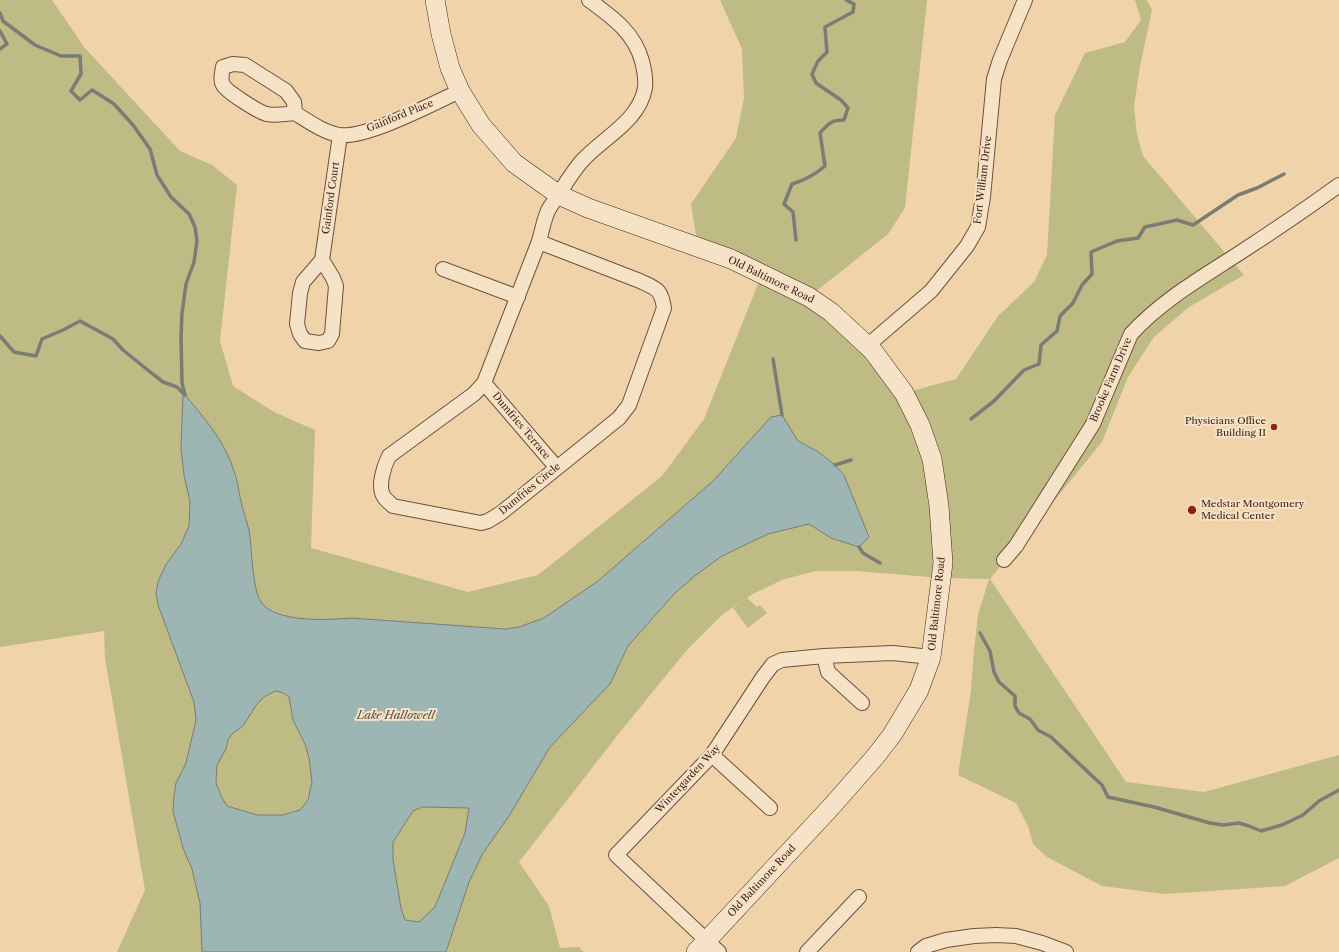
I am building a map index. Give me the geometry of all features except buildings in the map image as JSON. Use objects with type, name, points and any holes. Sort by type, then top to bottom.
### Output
[{"type":"street","name":"Old Baltimore Road","points":[[435,0],[441,34],[450,68],[460,91],[481,125],[514,163],[559,195],[588,208],[731,259],[809,297],[831,312],[873,351],[904,393],[920,425],[932,459],[939,506],[943,563],[931,657],[919,690],[892,735],[707,948]]},
{"type":"street","name":"Dumfries Circle","points":[[539,242],[655,288],[662,296],[664,308],[629,405],[619,418],[501,514],[488,521],[481,523],[393,506],[384,498],[381,490],[384,466],[389,456],[474,394],[484,383],[539,242],[548,209],[580,163],[591,151],[623,125],[641,101],[645,87],[644,67],[637,48],[625,29],[589,0]]},
{"type":"street","name":"Fort William Drive","points":[[867,346],[931,291],[967,246],[978,227],[994,79],[1000,60],[1026,0]]},
{"type":"street","points":[[233,64],[245,65],[286,91],[294,102],[295,113],[275,115],[265,114],[234,95],[223,85],[221,75],[223,67],[233,64]]},
{"type":"street","name":"Gainford Place","points":[[295,113],[319,128],[340,135],[358,133],[383,126],[460,91]]},
{"type":"street","name":"Gainford Court","points":[[322,260],[340,135]]},
{"type":"street","name":"Brooke Farm Drive","points":[[1004,560],[1016,546],[1094,424],[1131,334],[1136,328],[1182,290],[1288,222],[1339,185]]},
{"type":"street","points":[[322,260],[336,286],[332,334],[328,341],[319,344],[305,341],[300,334],[297,324],[300,293],[303,282],[322,260]]},
{"type":"street","points":[[443,269],[518,297]]},
{"type":"street","name":"Dumfries Terrace","points":[[484,383],[557,468]]},
{"type":"street","name":"Wintergarden Way","points":[[707,948],[616,856],[721,744],[762,677],[773,664],[782,660],[824,656],[893,653],[931,657]]},
{"type":"street","points":[[824,656],[828,672],[862,703]]},
{"type":"street","points":[[712,755],[770,808]]},
{"type":"street","points":[[807,952],[858,897]]},
{"type":"street","points":[[918,952],[926,946],[946,940],[996,934],[1016,936],[1042,943],[1066,952]]},
{"type":"shaded area","points":[[0,0],[52,0],[84,47],[180,151],[212,165],[237,185],[220,341],[233,386],[274,412],[315,430],[311,548],[468,592],[538,575],[662,476],[704,419],[762,274],[698,247],[691,204],[736,138],[744,98],[742,49],[720,0],[927,0],[905,208],[888,234],[809,297],[904,393],[956,379],[998,316],[1034,282],[1047,255],[1055,115],[1085,53],[1125,42],[1141,20],[1135,0],[1147,0],[1152,10],[1140,66],[1134,106],[1137,135],[1143,156],[1244,275],[1189,307],[1154,337],[1128,377],[1102,442],[990,579],[1126,782],[1204,792],[1339,755],[1339,858],[1285,886],[1165,894],[1102,886],[1047,857],[1033,844],[1028,826],[1016,803],[958,775],[971,691],[978,615],[989,579],[941,578],[856,571],[815,571],[782,580],[753,594],[723,614],[686,651],[620,732],[519,862],[549,906],[560,948],[579,947],[584,952],[117,952],[145,890],[105,658],[104,631],[0,647]]},
{"type":"shaded area","points":[[747,598],[757,607],[760,605],[767,613],[748,628],[733,608]]},
{"type":"water","name":"Lake Hallowell","points":[[183,393],[206,420],[219,439],[235,473],[249,530],[254,578],[261,602],[268,609],[278,614],[303,619],[351,618],[505,629],[519,627],[544,618],[598,581],[713,481],[771,417],[782,415],[798,441],[817,451],[835,465],[844,475],[869,537],[859,547],[831,538],[809,524],[768,534],[722,556],[675,593],[628,646],[610,684],[550,747],[509,816],[483,853],[469,882],[446,952],[202,952],[200,903],[192,869],[183,848],[173,811],[176,783],[186,763],[196,720],[194,702],[158,605],[156,592],[159,579],[167,563],[181,544],[189,526],[190,502],[184,475],[181,448]],"holes":[[[276,691],[289,697],[293,720],[305,744],[309,758],[312,782],[308,800],[300,810],[283,815],[257,815],[227,806],[216,783],[217,765],[232,734],[243,726],[257,704],[264,697]],[[423,807],[469,808],[465,833],[435,907],[419,922],[405,920],[401,908],[393,860],[393,842],[413,811]]]},
{"type":"waterway","points":[[796,240],[793,212],[784,204],[792,184],[810,177],[825,166],[820,133],[830,123],[844,120],[848,108],[841,100],[816,83],[812,74],[818,61],[827,52],[825,27],[853,12],[854,4],[846,0]]},
{"type":"waterway","points":[[0,13],[3,21],[35,45],[61,56],[80,56],[81,74],[71,91],[80,100],[92,90],[114,104],[133,125],[150,149],[157,175],[171,197],[189,214],[195,227],[197,241],[194,262],[186,284],[182,313],[182,383],[185,395]]},
{"type":"waterway","points":[[0,31],[7,44],[0,49]]},
{"type":"waterway","points":[[971,419],[994,401],[1024,370],[1039,364],[1041,345],[1057,331],[1060,316],[1073,303],[1082,285],[1092,274],[1091,252],[1117,241],[1138,238],[1145,227],[1177,220],[1193,225],[1238,195],[1257,188],[1284,174]]},
{"type":"waterway","points":[[0,336],[14,352],[36,356],[42,339],[80,321],[113,339],[123,350],[163,382],[177,387],[183,393]]},
{"type":"waterway","points":[[773,359],[782,415]]},
{"type":"waterway","points":[[835,465],[851,460]]},
{"type":"waterway","points":[[859,547],[863,553],[880,563]]},
{"type":"waterway","points":[[980,633],[990,651],[994,672],[999,682],[1015,696],[1015,706],[1019,713],[1030,719],[1038,730],[1051,737],[1102,785],[1108,797],[1154,807],[1210,823],[1223,825],[1239,823],[1261,831],[1282,825],[1303,815],[1319,801],[1339,790]]},
{"type":"place","name":"Physicians Office Building II","points":[[1274,427]]},
{"type":"place","name":"Medstar Montgomery Medical Center","points":[[1192,510]]}]
